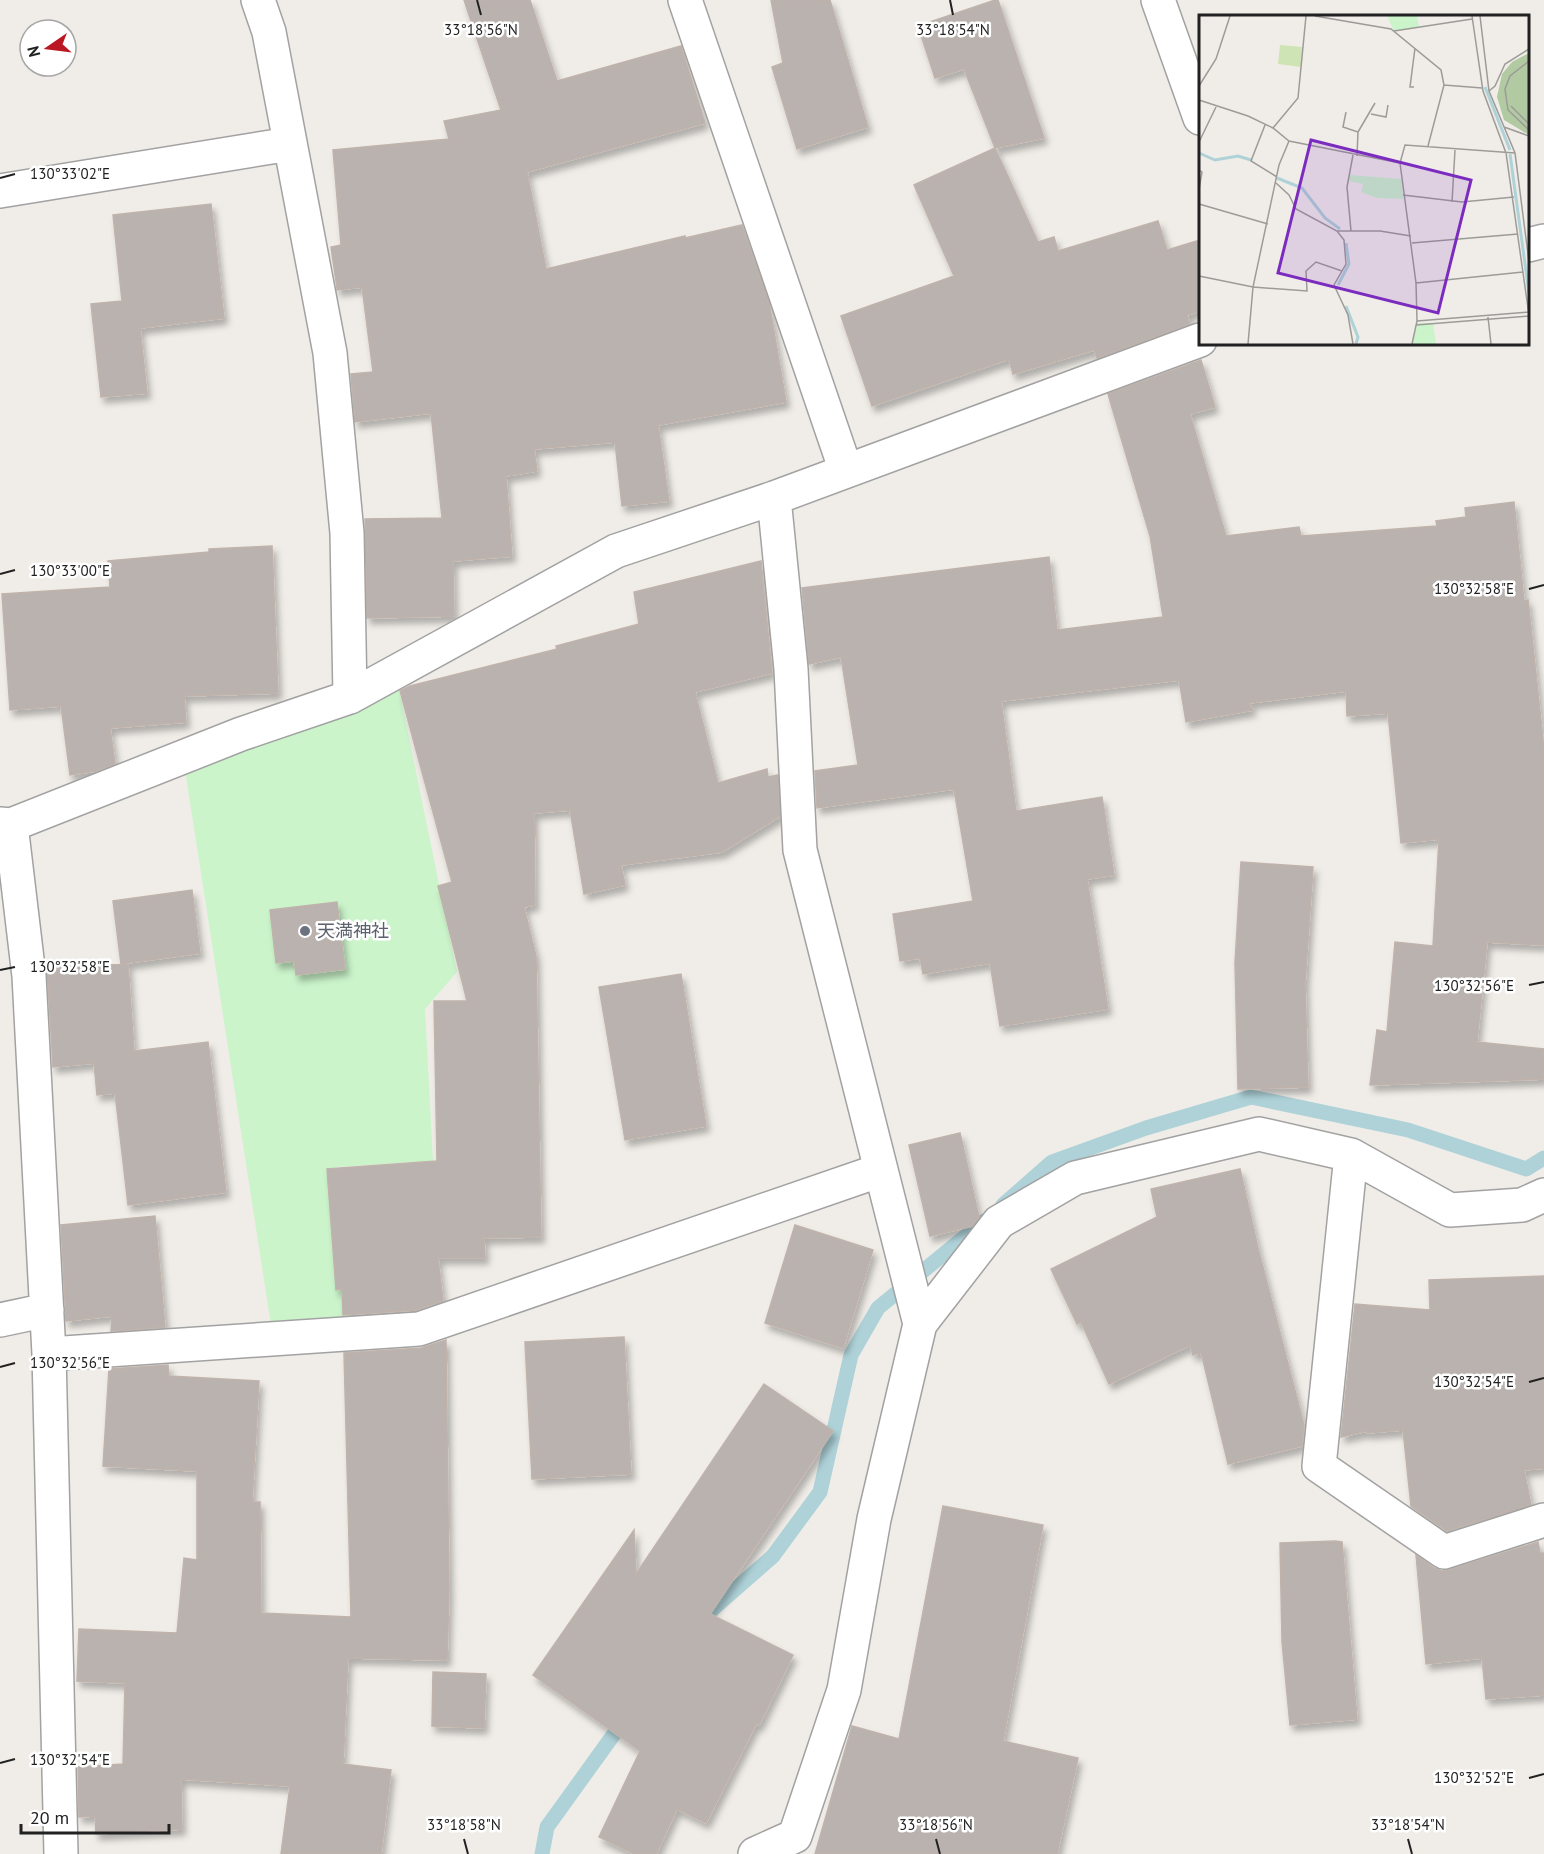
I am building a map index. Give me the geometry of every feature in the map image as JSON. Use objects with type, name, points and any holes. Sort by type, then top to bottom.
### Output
[{"type":"street","points":[[258,0],[269,32],[330,353],[347,533],[350,697]]},
{"type":"street","points":[[685,0],[846,471]]},
{"type":"street","points":[[1158,0],[1199,115]]},
{"type":"street","points":[[0,191],[290,144]]},
{"type":"street","points":[[1529,245],[1544,241]]},
{"type":"street","points":[[61,1854],[49,1354],[29,976],[5,824],[241,734],[350,697],[616,551],[774,498],[1199,340]]},
{"type":"street","points":[[774,498],[791,669],[800,850],[920,1324]]},
{"type":"street","points":[[755,1854],[795,1836],[844,1690],[874,1519],[920,1324],[999,1222],[1075,1178],[1259,1134],[1350,1155],[1450,1210],[1522,1205],[1544,1195]]},
{"type":"street","points":[[1350,1155],[1319,1466],[1444,1552],[1544,1520]]},
{"type":"street","points":[[49,1354],[419,1329],[881,1170]]},
{"type":"street","points":[[0,1320],[47,1310]]},
{"type":"green space","points":[[399,689],[457,972],[425,1009],[433,1161],[336,1167],[348,1334],[273,1338],[183,757]]},
{"type":"building","points":[[464,0],[530,0],[557,81],[681,46],[705,123],[527,172],[546,269],[742,225],[769,302],[786,402],[658,425],[669,501],[622,506],[615,442],[534,449],[537,471],[506,476],[512,556],[453,561],[454,616],[367,618],[365,519],[442,518],[431,413],[355,422],[351,374],[373,372],[362,287],[337,290],[331,247],[341,245],[333,150],[449,139],[444,121],[501,110]]},
{"type":"building","points":[[771,0],[830,0],[868,127],[797,149],[772,67],[783,63]]},
{"type":"building","points":[[998,0],[1044,138],[995,148],[964,69],[935,78],[918,26]]},
{"type":"building","points":[[995,148],[1038,242],[1054,237],[1058,251],[1158,221],[1167,250],[1199,240],[1199,311],[1187,315],[1190,324],[1097,358],[1094,350],[1013,374],[1009,359],[872,406],[841,316],[954,276],[914,185]]},
{"type":"building","points":[[211,204],[224,318],[140,328],[147,393],[101,397],[91,304],[122,301],[113,215]]},
{"type":"building","points":[[1201,360],[1215,407],[1190,414],[1226,536],[1299,527],[1301,536],[1437,526],[1436,521],[1466,517],[1465,508],[1514,502],[1524,601],[1528,600],[1544,749],[1544,945],[1487,942],[1477,1042],[1544,1049],[1544,1079],[1370,1085],[1377,1030],[1387,1032],[1395,942],[1433,946],[1439,839],[1401,843],[1388,713],[1347,716],[1346,691],[1249,703],[1253,710],[1186,722],[1179,680],[1001,701],[1016,811],[1102,797],[1114,875],[1087,879],[1108,1009],[1000,1026],[990,963],[923,974],[920,958],[900,961],[893,914],[973,901],[954,789],[817,808],[815,771],[858,765],[841,657],[809,664],[802,588],[1049,557],[1057,630],[1163,617],[1150,536],[1108,394]]},
{"type":"building","points":[[272,546],[278,693],[184,696],[186,722],[110,728],[115,764],[96,771],[70,775],[61,706],[10,710],[2,594],[110,587],[108,561],[209,552],[209,549]]},
{"type":"building","points":[[761,561],[772,673],[695,692],[718,783],[767,769],[768,777],[778,775],[780,816],[722,852],[621,865],[625,885],[584,894],[570,810],[534,813],[535,905],[524,907],[536,956],[541,1237],[484,1238],[485,1258],[438,1258],[443,1301],[415,1310],[343,1315],[342,1289],[336,1290],[327,1169],[437,1161],[434,1001],[467,1001],[438,886],[452,882],[400,691],[410,686],[557,649],[556,646],[639,624],[634,592]]},
{"type":"building","points":[[1241,862],[1313,867],[1305,984],[1308,1087],[1238,1089],[1235,963]]},
{"type":"building","points":[[192,890],[200,953],[121,964],[113,901]]},
{"type":"building","points":[[337,902],[345,969],[296,975],[294,961],[276,963],[270,910]]},
{"type":"building","points":[[128,964],[134,1051],[208,1042],[226,1192],[128,1205],[115,1093],[97,1095],[94,1063],[53,1067],[47,967]]},
{"type":"building","points":[[681,974],[706,1126],[625,1140],[599,987]]},
{"type":"building","points":[[960,1133],[979,1217],[972,1226],[930,1236],[909,1145]]},
{"type":"building","points":[[1240,1169],[1304,1425],[1302,1446],[1228,1464],[1201,1352],[1193,1355],[1190,1345],[1109,1384],[1081,1322],[1077,1324],[1051,1269],[1157,1217],[1151,1189]]},
{"type":"building","points":[[155,1216],[165,1327],[111,1331],[112,1316],[66,1321],[61,1225]]},
{"type":"building","points":[[795,1225],[873,1250],[843,1348],[765,1323]]},
{"type":"building","points":[[1544,1276],[1544,1468],[1524,1470],[1531,1505],[1447,1531],[1411,1506],[1403,1430],[1367,1433],[1367,1431],[1341,1437],[1355,1304],[1430,1310],[1429,1280]]},
{"type":"building","points":[[624,1337],[631,1474],[532,1479],[525,1342]]},
{"type":"building","points":[[446,1340],[449,1591],[447,1660],[348,1658],[343,1764],[391,1770],[381,1854],[281,1854],[290,1786],[181,1779],[182,1829],[96,1834],[95,1816],[79,1817],[78,1767],[123,1764],[125,1683],[77,1681],[79,1629],[177,1633],[184,1558],[197,1560],[197,1471],[103,1466],[109,1369],[168,1365],[169,1376],[259,1381],[252,1502],[260,1502],[261,1613],[351,1617],[344,1353],[421,1348]]},
{"type":"building","points":[[764,1384],[833,1431],[710,1614],[793,1655],[759,1725],[756,1724],[706,1823],[677,1809],[656,1854],[634,1854],[599,1837],[640,1751],[533,1675],[634,1530],[636,1574]]},
{"type":"building","points":[[943,1506],[1043,1525],[1003,1741],[1078,1758],[1057,1854],[815,1854],[852,1726],[899,1739]]},
{"type":"building","points":[[1342,1542],[1357,1719],[1290,1725],[1282,1642],[1280,1543]]},
{"type":"building","points":[[1538,1542],[1540,1553],[1544,1553],[1544,1695],[1486,1699],[1482,1658],[1426,1664],[1416,1555],[1442,1571]]},
{"type":"building","points":[[433,1672],[486,1674],[484,1728],[432,1726]]},
{"type":"waterway","points":[[1048,1171],[1052,1162],[1146,1128],[1251,1097],[1408,1130],[1526,1169],[1544,1158]]},
{"type":"waterway","points":[[1003,1205],[1052,1162]]},
{"type":"waterway","points":[[699,1621],[773,1556],[820,1492],[851,1355],[878,1308],[984,1221]]},
{"type":"waterway","points":[[542,1854],[547,1827],[627,1716]]},
{"type":"place","name":"天満神社","points":[[305,931]]}]
